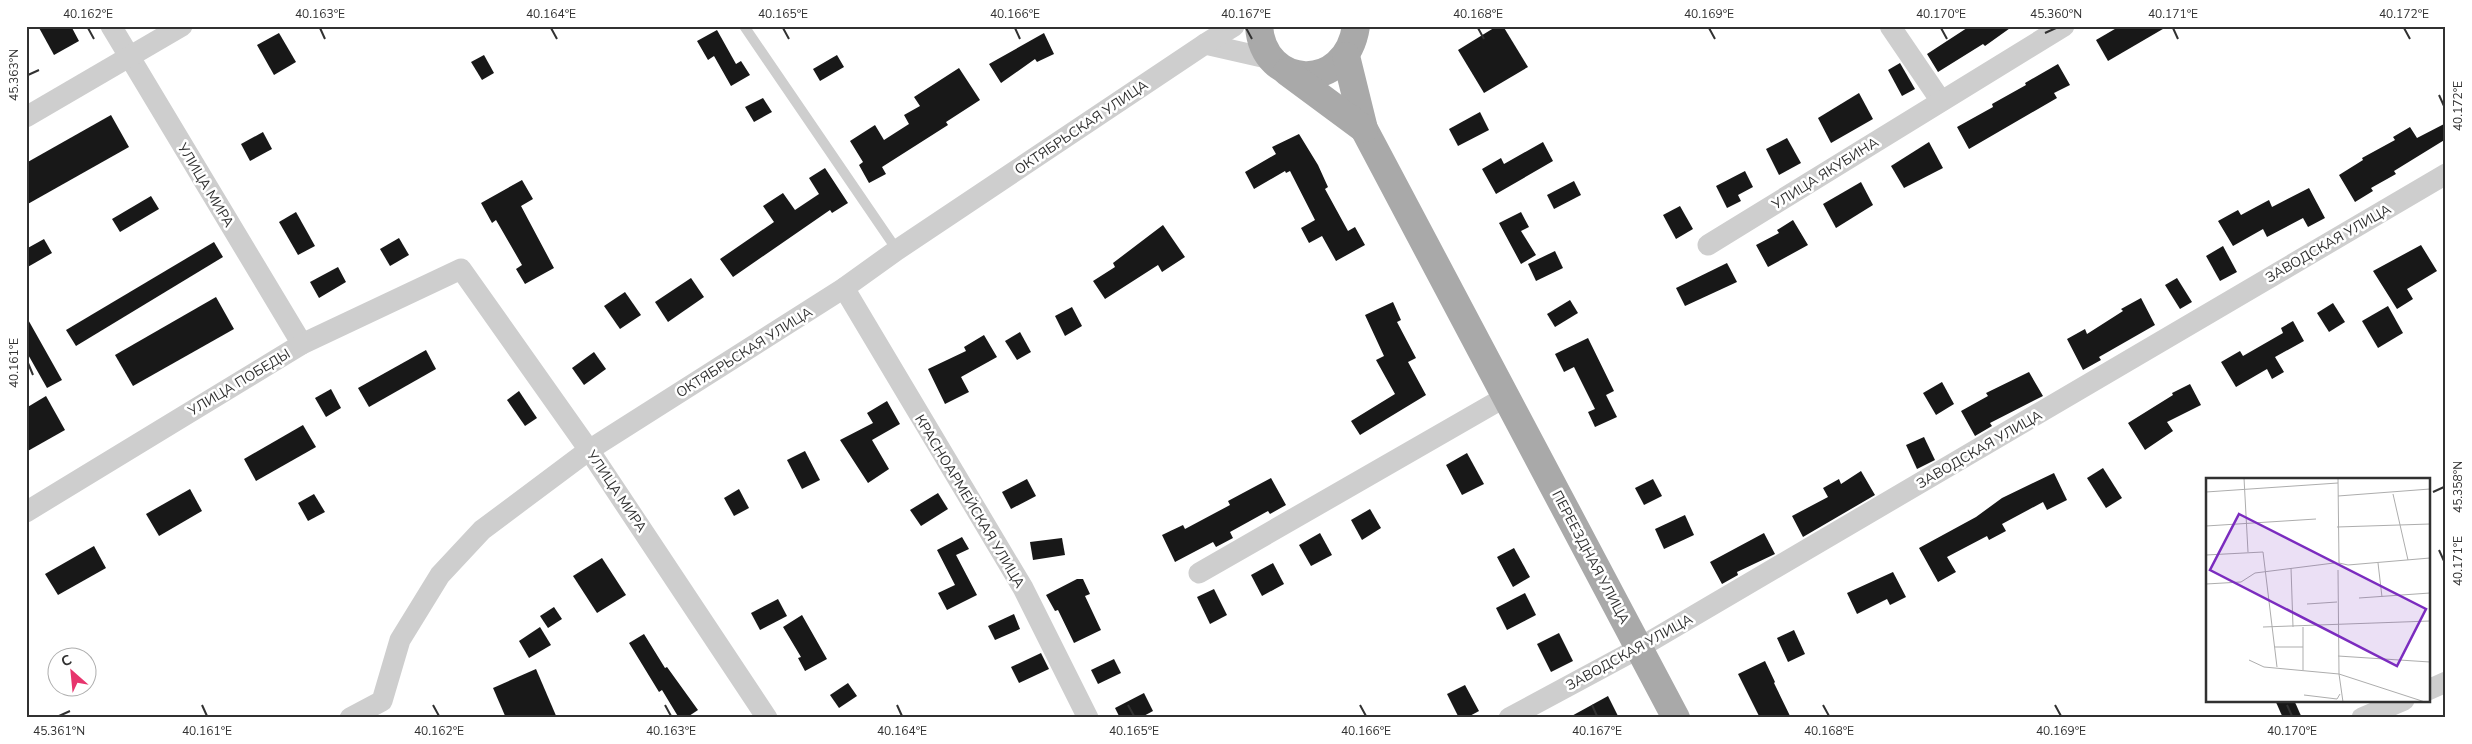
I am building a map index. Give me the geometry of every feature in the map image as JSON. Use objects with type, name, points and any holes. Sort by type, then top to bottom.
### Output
[{"type":"main road","points":[[1259,26],[1262,44],[1277,64],[1303,76],[1322,74],[1340,64],[1351,43],[1368,26]]},
{"type":"main road","name":"ПЕРЕЕЗДНАЯ УЛИЦА","points":[[1351,43],[1364,128],[1676,718]]},
{"type":"main road","name":"ПЕРЕЕЗДНАЯ УЛИЦА","points":[[1277,64],[1364,128]]},
{"type":"street","name":"УЛИЦА МИРА","points":[[111,26],[302,344]]},
{"type":"street","points":[[26,117],[182,26]]},
{"type":"street","name":"ОКТЯБРЬСКАЯ УЛИЦА","points":[[350,718],[380,709],[400,640],[440,575],[482,530],[589,450],[844,288],[897,250],[1234,26]]},
{"type":"street","points":[[1890,26],[1942,101]]},
{"type":"street","name":"УЛИЦА ЯКУБИНА","points":[[1708,245],[2064,26]]},
{"type":"street","points":[[1205,44],[1277,64]]},
{"type":"street","name":"ЗАВОДСКАЯ УЛИЦА","points":[[1508,718],[1639,648],[2446,174]]},
{"type":"street","name":"УЛИЦА МИРА","points":[[461,269],[589,450],[766,718]]},
{"type":"street","name":"УЛИЦА ПОБЕДЫ","points":[[26,512],[302,344],[461,269]]},
{"type":"street","name":"КРАСНОАРМЕЙСКАЯ УЛИЦА","points":[[844,288],[1022,588],[1088,718]]},
{"type":"street","points":[[1199,573],[1507,396]]},
{"type":"street","points":[[2430,689],[2446,682]]},
{"type":"street","points":[[2362,718],[2399,702]]},
{"type":"lane","points":[[744,26],[897,250]]},
{"type":"building","points":[[38,26],[71,26],[79,41],[54,55]]},
{"type":"building","points":[[1497,26],[1503,26],[1528,67],[1484,93],[1458,50]]},
{"type":"building","points":[[1970,26],[2013,26],[1985,46],[1983,44],[1938,72],[1927,54]]},
{"type":"building","points":[[2120,26],[2168,26],[2108,61],[2096,40]]},
{"type":"building","points":[[717,30],[736,64],[741,61],[750,75],[731,86],[714,56],[708,60],[697,41]]},
{"type":"building","points":[[279,33],[296,62],[274,75],[257,45]]},
{"type":"building","points":[[1044,33],[1054,54],[1037,62],[1035,59],[1001,83],[989,64]]},
{"type":"building","points":[[484,55],[494,73],[482,80],[471,62]]},
{"type":"building","points":[[837,55],[844,67],[820,81],[813,69]]},
{"type":"building","points":[[1900,63],[1915,89],[1902,96],[1888,70]]},
{"type":"building","points":[[2058,64],[2070,85],[2054,93],[2057,98],[1969,149],[1957,127],[1993,107],[1992,104]]},
{"type":"building","points":[[959,68],[980,100],[946,122],[948,125],[882,167],[886,174],[869,183],[859,165],[863,162],[850,141],[875,125],[884,140],[909,124],[904,115],[920,106],[914,97]]},
{"type":"building","points":[[1859,93],[1873,119],[1831,143],[1818,118]]},
{"type":"building","points":[[763,98],[772,112],[754,122],[745,107]]},
{"type":"building","points":[[1480,112],[1489,130],[1458,146],[1449,129]]},
{"type":"building","points":[[111,115],[129,147],[26,205],[26,163]]},
{"type":"building","points":[[2446,123],[2446,139],[2394,171],[2396,174],[2371,188],[2373,191],[2355,202],[2339,175],[2363,160],[2362,158],[2395,140],[2393,137],[2410,127],[2417,138]]},
{"type":"building","points":[[263,132],[272,149],[250,161],[241,144]]},
{"type":"building","points":[[1299,134],[1318,165],[1328,187],[1325,189],[1348,231],[1355,227],[1365,245],[1336,261],[1322,236],[1309,243],[1301,228],[1315,220],[1290,171],[1286,173],[1285,171],[1254,189],[1245,172],[1276,154],[1272,147]]},
{"type":"building","points":[[1787,138],[1801,163],[1779,175],[1766,149]]},
{"type":"building","points":[[1543,142],[1553,161],[1496,194],[1482,169],[1501,158],[1504,164]]},
{"type":"building","points":[[1929,142],[1943,168],[1904,188],[1891,166]]},
{"type":"building","points":[[825,168],[848,203],[832,213],[830,210],[733,277],[720,259],[774,222],[763,206],[783,193],[795,210],[819,194],[809,178]]},
{"type":"building","points":[[1745,171],[1753,187],[1738,195],[1741,201],[1727,208],[1716,186]]},
{"type":"building","points":[[522,180],[533,199],[521,206],[554,268],[525,284],[516,269],[522,265],[496,220],[492,223],[481,203]]},
{"type":"building","points":[[1574,181],[1581,195],[1554,209],[1547,195]]},
{"type":"building","points":[[1861,182],[1873,205],[1836,228],[1823,204]]},
{"type":"building","points":[[2309,188],[2325,218],[2308,227],[2303,218],[2267,237],[2263,229],[2233,246],[2218,221],[2238,210],[2241,215],[2269,200],[2272,207]]},
{"type":"building","points":[[151,196],[159,209],[120,232],[112,219]]},
{"type":"building","points":[[1680,206],[1693,229],[1676,239],[1663,215]]},
{"type":"building","points":[[296,212],[315,246],[298,255],[279,222]]},
{"type":"building","points":[[1521,212],[1529,227],[1521,231],[1536,255],[1521,264],[1499,223]]},
{"type":"building","points":[[1793,220],[1808,245],[1768,267],[1756,245],[1779,233],[1777,230]]},
{"type":"building","points":[[1163,225],[1185,257],[1162,272],[1158,265],[1105,299],[1093,281],[1115,267],[1113,263]]},
{"type":"building","points":[[399,238],[409,255],[390,266],[380,249]]},
{"type":"building","points":[[44,239],[52,253],[26,268],[26,249]]},
{"type":"building","points":[[214,242],[223,257],[76,346],[66,330]]},
{"type":"building","points":[[2421,245],[2437,271],[2407,289],[2413,299],[2397,309],[2373,271]]},
{"type":"building","points":[[2223,246],[2237,272],[2220,281],[2206,256]]},
{"type":"building","points":[[1555,251],[1563,268],[1536,281],[1528,264]]},
{"type":"building","points":[[1727,263],[1737,282],[1685,306],[1676,288]]},
{"type":"building","points":[[338,267],[346,282],[319,298],[310,282]]},
{"type":"building","points":[[691,278],[704,297],[668,322],[655,302]]},
{"type":"building","points":[[2177,278],[2192,302],[2180,309],[2165,285]]},
{"type":"building","points":[[625,292],[641,315],[620,329],[604,306]]},
{"type":"building","points":[[216,297],[234,329],[133,386],[115,355]]},
{"type":"building","points":[[2141,298],[2155,325],[2099,357],[2101,360],[2083,370],[2067,339],[2085,329],[2087,334],[2123,311],[2121,309]]},
{"type":"building","points":[[1570,300],[1578,313],[1555,327],[1547,314]]},
{"type":"building","points":[[1393,302],[1401,320],[1397,322],[1416,358],[1408,362],[1426,395],[1360,435],[1351,421],[1395,394],[1376,360],[1384,356],[1365,315]]},
{"type":"building","points":[[2333,303],[2345,322],[2329,332],[2317,313]]},
{"type":"building","points":[[2388,306],[2403,333],[2378,348],[2362,321]]},
{"type":"building","points":[[1072,307],[1082,326],[1065,336],[1055,316]]},
{"type":"building","points":[[26,316],[62,380],[47,388],[26,351]]},
{"type":"building","points":[[2293,321],[2304,341],[2275,357],[2284,372],[2272,379],[2267,369],[2236,387],[2221,362],[2240,351],[2243,356],[2283,333],[2281,328]]},
{"type":"building","points":[[1020,332],[1031,352],[1017,360],[1005,341]]},
{"type":"building","points":[[984,335],[997,357],[961,377],[969,392],[945,404],[928,369],[966,351],[964,347]]},
{"type":"building","points":[[1588,338],[1614,391],[1606,395],[1617,417],[1595,427],[1588,412],[1595,409],[1574,367],[1564,372],[1555,354]]},
{"type":"building","points":[[426,350],[436,369],[369,407],[358,388]]},
{"type":"building","points":[[594,352],[606,369],[584,385],[572,368]]},
{"type":"building","points":[[2029,372],[2043,396],[1990,423],[1992,426],[1975,436],[1961,411],[1988,396],[1986,393]]},
{"type":"building","points":[[1942,382],[1954,404],[1936,415],[1923,393]]},
{"type":"building","points":[[2190,384],[2201,405],[2167,422],[2173,431],[2145,450],[2128,423],[2173,395],[2172,393]]},
{"type":"building","points":[[331,389],[341,408],[326,417],[315,398]]},
{"type":"building","points":[[519,391],[537,418],[525,426],[507,400]]},
{"type":"building","points":[[46,396],[65,430],[26,452],[26,408]]},
{"type":"building","points":[[887,401],[900,424],[872,440],[889,469],[868,483],[840,440],[873,423],[867,413]]},
{"type":"building","points":[[303,425],[316,447],[256,481],[244,459]]},
{"type":"building","points":[[1924,437],[1935,460],[1917,469],[1906,445]]},
{"type":"building","points":[[805,451],[820,480],[802,489],[787,460]]},
{"type":"building","points":[[1467,453],[1484,484],[1462,495],[1446,465]]},
{"type":"building","points":[[2103,468],[2122,498],[2106,508],[2087,478]]},
{"type":"building","points":[[1861,471],[1875,495],[1803,537],[1792,516],[1828,497],[1823,488],[1839,479],[1841,484]]},
{"type":"building","points":[[2054,473],[2067,500],[2047,510],[2043,502],[2002,524],[2006,531],[1989,540],[1987,536],[1947,557],[1956,572],[1938,582],[1919,548],[1976,517],[2002,498]]},
{"type":"building","points":[[1271,478],[1286,505],[1270,514],[1268,511],[1230,532],[1233,538],[1216,547],[1213,542],[1175,562],[1162,535],[1183,525],[1185,529],[1230,505],[1228,501]]},
{"type":"building","points":[[1027,479],[1036,496],[1011,509],[1002,492]]},
{"type":"building","points":[[1653,479],[1662,496],[1644,505],[1635,488]]},
{"type":"building","points":[[190,489],[202,511],[159,536],[146,514]]},
{"type":"building","points":[[739,489],[749,508],[734,516],[724,498]]},
{"type":"building","points":[[938,493],[948,509],[921,526],[910,510]]},
{"type":"building","points":[[314,494],[325,512],[308,521],[298,503]]},
{"type":"building","points":[[1370,509],[1381,528],[1362,540],[1351,520]]},
{"type":"building","points":[[1685,515],[1694,535],[1664,549],[1655,529]]},
{"type":"building","points":[[1320,533],[1332,555],[1311,566],[1299,545]]},
{"type":"building","points":[[1764,533],[1775,554],[1737,572],[1738,575],[1722,584],[1710,562]]},
{"type":"building","points":[[962,537],[969,549],[956,555],[977,595],[947,610],[938,593],[955,585],[937,550]]},
{"type":"building","points":[[1062,538],[1065,555],[1033,560],[1030,542]]},
{"type":"building","points":[[94,546],[106,568],[58,595],[45,574]]},
{"type":"building","points":[[1514,548],[1530,577],[1513,587],[1497,557]]},
{"type":"building","points":[[602,558],[626,595],[597,613],[573,576]]},
{"type":"building","points":[[1273,563],[1284,584],[1262,596],[1251,575]]},
{"type":"building","points":[[1893,572],[1906,597],[1890,605],[1887,599],[1857,614],[1847,593]]},
{"type":"building","points":[[1077,579],[1083,579],[1090,594],[1085,596],[1101,630],[1074,643],[1058,610],[1055,611],[1046,595]]},
{"type":"building","points":[[1214,589],[1227,615],[1210,624],[1197,597]]},
{"type":"building","points":[[1525,593],[1536,615],[1507,630],[1496,608]]},
{"type":"building","points":[[778,599],[787,616],[760,630],[751,613]]},
{"type":"building","points":[[554,607],[562,619],[548,628],[540,616]]},
{"type":"building","points":[[1014,614],[1020,629],[995,640],[988,626]]},
{"type":"building","points":[[802,615],[827,659],[805,671],[798,658],[801,657],[783,627]]},
{"type":"building","points":[[540,627],[551,645],[529,658],[519,641]]},
{"type":"building","points":[[1794,630],[1805,654],[1788,662],[1777,638]]},
{"type":"building","points":[[1559,633],[1573,661],[1551,672],[1537,644]]},
{"type":"building","points":[[644,634],[665,668],[667,667],[698,710],[686,718],[679,718],[662,690],[659,692],[629,643]]},
{"type":"building","points":[[1041,653],[1049,669],[1019,683],[1011,667]]},
{"type":"building","points":[[1114,659],[1121,673],[1098,684],[1091,670]]},
{"type":"building","points":[[1765,661],[1791,718],[1760,718],[1738,674]]},
{"type":"building","points":[[536,669],[557,718],[506,718],[493,688]]},
{"type":"building","points":[[848,683],[857,696],[839,708],[830,695]]},
{"type":"building","points":[[1465,685],[1479,711],[1466,718],[1459,718],[1447,694]]},
{"type":"building","points":[[1144,693],[1153,711],[1140,718],[1120,718],[1115,708]]},
{"type":"building","points":[[1608,696],[1619,718],[1568,718]]},
{"type":"building","points":[[2276,702],[2295,702],[2302,718],[2283,718]]}]
